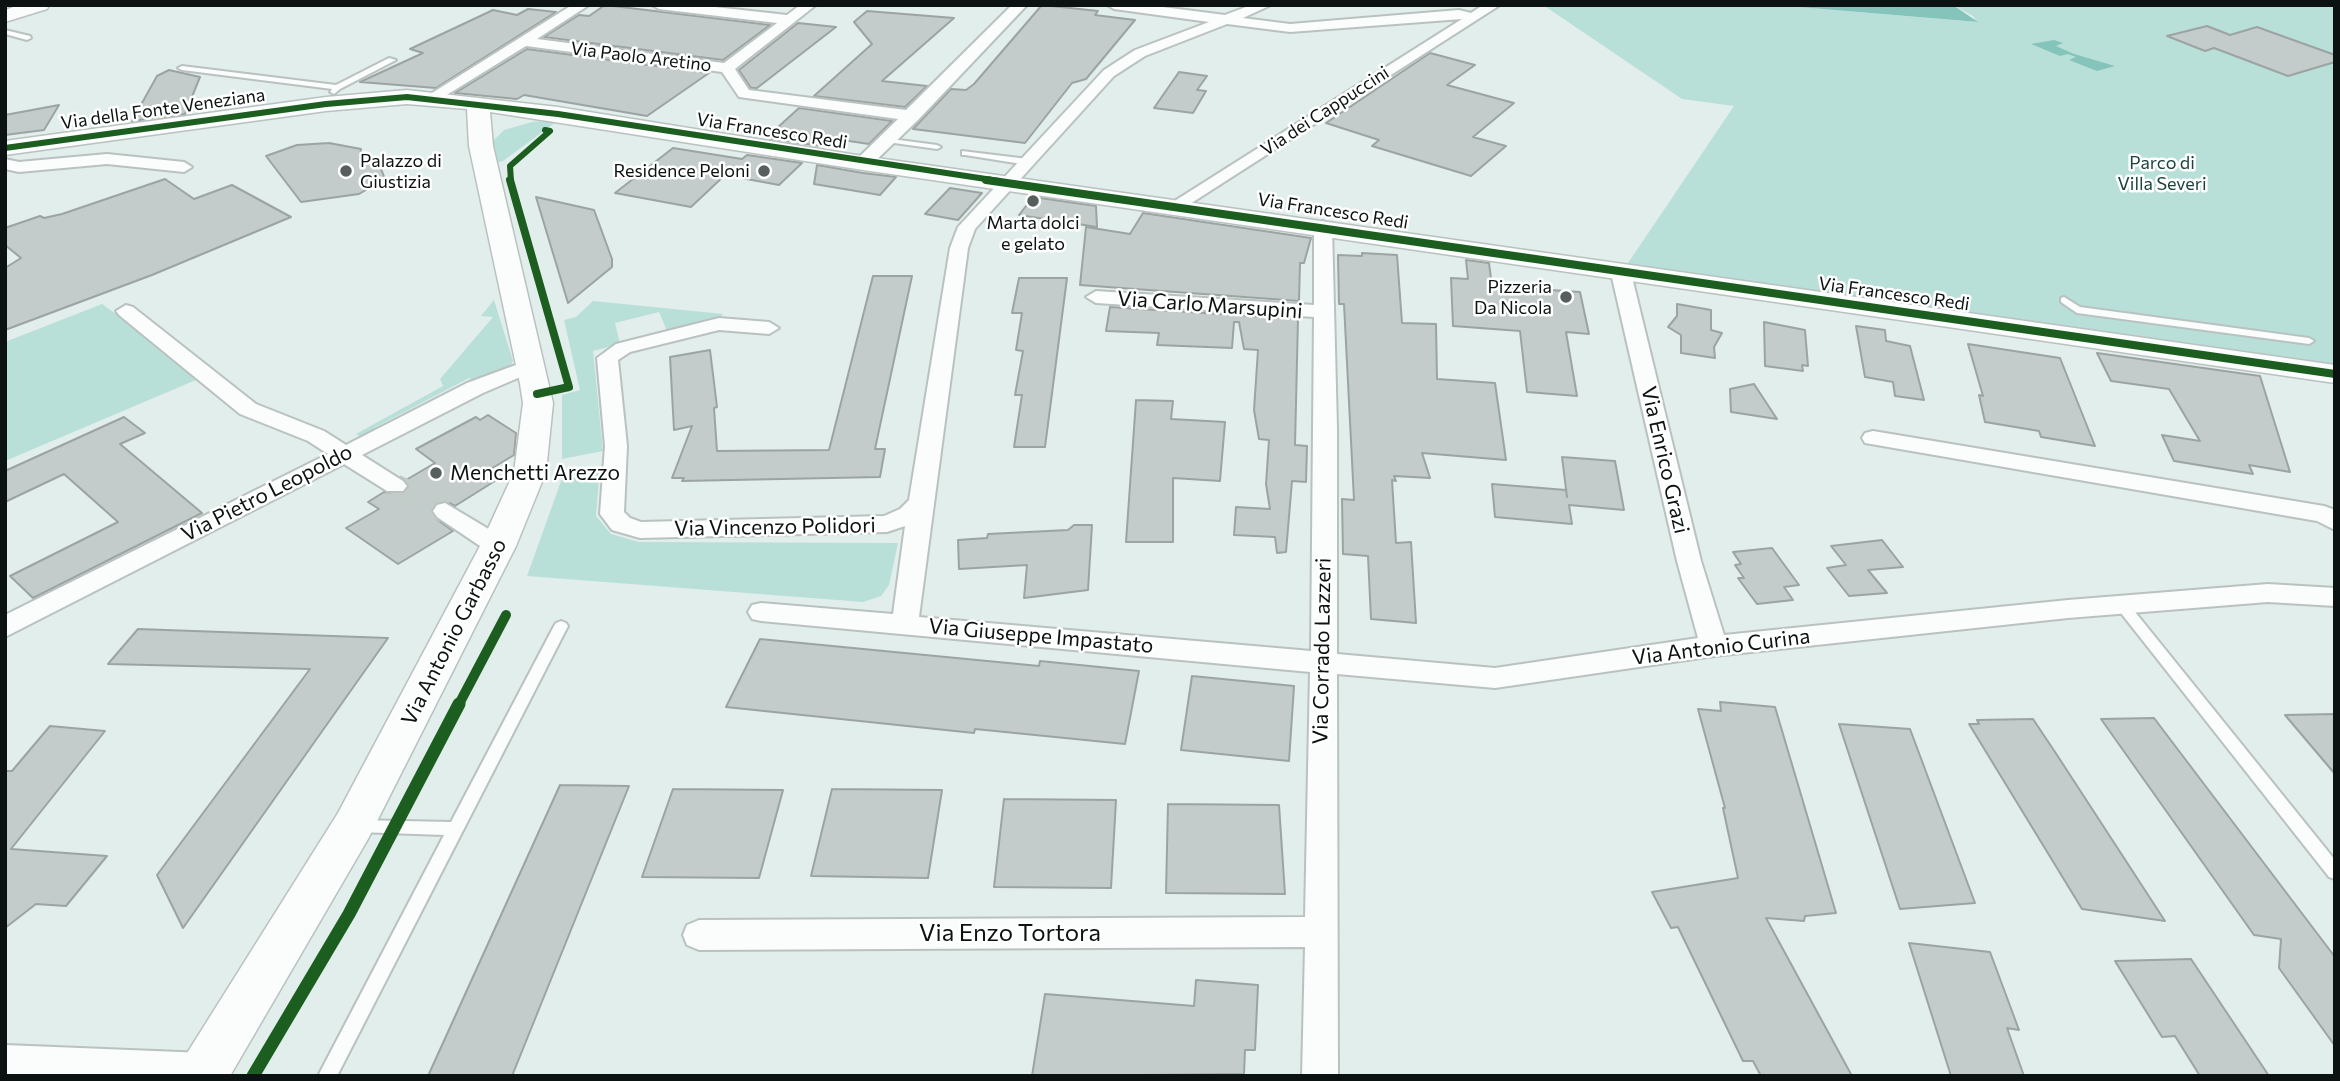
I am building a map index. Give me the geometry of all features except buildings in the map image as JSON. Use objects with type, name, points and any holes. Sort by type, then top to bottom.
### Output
[{"type":"street","points":[[5,16],[40,5]]},
{"type":"street","points":[[432,98],[582,5]]},
{"type":"street","points":[[659,5],[790,20]]},
{"type":"street","points":[[727,68],[809,5]]},
{"type":"street","points":[[863,163],[913,116],[1020,5]]},
{"type":"street","points":[[1114,5],[1290,28],[1460,14],[1471,17]]},
{"type":"street","points":[[905,624],[920,503],[960,248],[967,227],[1109,74],[1140,53],[1214,27],[1224,19],[1264,5]]},
{"type":"street","name":"Via dei Cappuccini","points":[[1179,206],[1493,5]]},
{"type":"street","name":"Via Paolo Aretino","points":[[522,41],[727,68],[744,94],[913,116]]},
{"type":"street","name":"Via Francesco Redi","points":[[332,96],[432,98],[558,114],[863,163],[1323,226],[1621,273],[2335,374]]},
{"type":"street","name":"Via della Fonte Veneziana","points":[[5,148],[332,96]]},
{"type":"street","points":[[377,99],[440,112],[468,128],[481,146],[504,126],[558,114]]},
{"type":"street","name":"Via Antonio Garbasso","points":[[204,1073],[353,826],[498,546],[530,472],[538,403],[532,365],[514,301],[481,146],[478,103]]},
{"type":"street","points":[[10,168],[56,155],[62,140]]},
{"type":"street","points":[[10,168],[107,159],[184,167]]},
{"type":"street","name":"Via Corrado Lazzeri","points":[[1320,1076],[1326,428],[1323,226]]},
{"type":"street","name":"Via Enrico Grazi","points":[[1621,273],[1689,561],[1714,646]]},
{"type":"street","name":"Via Carlo Marsupini","points":[[1096,297],[1324,312]]},
{"type":"street","points":[[126,311],[248,409],[282,420],[395,486]]},
{"type":"street","name":"Via Vincenzo Polidori","points":[[769,328],[719,324],[623,348],[607,358],[616,446],[612,513],[621,524],[640,530],[887,524],[908,515],[920,503]]},
{"type":"street","name":"Via Pietro Leopoldo","points":[[5,627],[475,388],[532,365]]},
{"type":"street","points":[[1873,439],[2324,514],[2335,522]]},
{"type":"street","points":[[445,511],[498,546]]},
{"type":"street","name":"Via Antonio Curina","points":[[1322,662],[1495,678],[1714,646],[2122,604],[2268,593],[2335,597]]},
{"type":"street","name":"Via Giuseppe Impastato","points":[[761,612],[1322,662]]},
{"type":"street","name":"Via Enzo Tortora","points":[[699,935],[1320,932]]},
{"type":"street","points":[[5,1062],[204,1073]]},
{"type":"lane","points":[[5,32],[27,38]]},
{"type":"lane","points":[[182,68],[332,96],[392,60]]},
{"type":"lane","points":[[887,140],[937,148]]},
{"type":"lane","points":[[965,153],[1028,162]]},
{"type":"lane","points":[[2064,300],[2077,310],[2309,341]]},
{"type":"lane","points":[[2122,604],[2335,872]]},
{"type":"lane","points":[[327,1076],[561,626]]},
{"type":"lane","points":[[353,826],[457,829]]},
{"type":"green space","name":"Parco di Villa Severi","points":[[1543,5],[1775,5],[1977,22],[1973,16],[1953,5],[2335,5],[2335,367],[1626,266],[1734,106],[1682,99]]},
{"type":"green space","points":[[532,122],[556,122],[503,161],[496,163],[493,141],[504,130]]},
{"type":"green space","points":[[494,300],[513,361],[507,370],[479,383],[469,378],[374,428],[380,435],[366,441],[356,434],[443,386],[440,379],[493,317],[481,316]]},
{"type":"green space","points":[[593,301],[723,314],[719,319],[667,331],[659,312],[615,323],[620,344],[593,351],[603,451],[562,459],[562,395],[580,390],[564,320],[576,317]]},
{"type":"green space","points":[[102,304],[203,377],[5,461],[5,342]]},
{"type":"green space","points":[[600,467],[596,516],[611,534],[639,542],[898,543],[889,585],[881,596],[863,602],[527,576],[564,473]]},
{"type":"shaded area","points":[[1775,5],[1953,5],[1978,22]]},
{"type":"shaded area","points":[[2054,40],[2063,43],[2056,46],[2074,54],[2115,66],[2097,71],[2069,60],[2076,57],[2068,54],[2060,56],[2031,44]]},
{"type":"tunnel","points":[[395,486],[445,511]]},
{"type":"cycle path","points":[[5,148],[326,104],[407,97],[442,99],[558,114],[863,163],[1179,206],[1621,273],[2335,374]]},
{"type":"cycle path","points":[[537,394],[569,387],[508,172],[510,166],[550,131],[545,130]]},
{"type":"cycle path","points":[[253,1076],[349,914],[506,615]]},
{"type":"place","name":"Palazzo di Giustizia","points":[[346,171]]},
{"type":"place","name":"Residence Peloni","points":[[764,171]]},
{"type":"place","name":"Marta dolci e gelato","points":[[1033,201]]},
{"type":"place","name":"Pizzeria Da Nicola","points":[[1566,297]]},
{"type":"place","name":"Menchetti Arezzo","points":[[436,473]]}]
